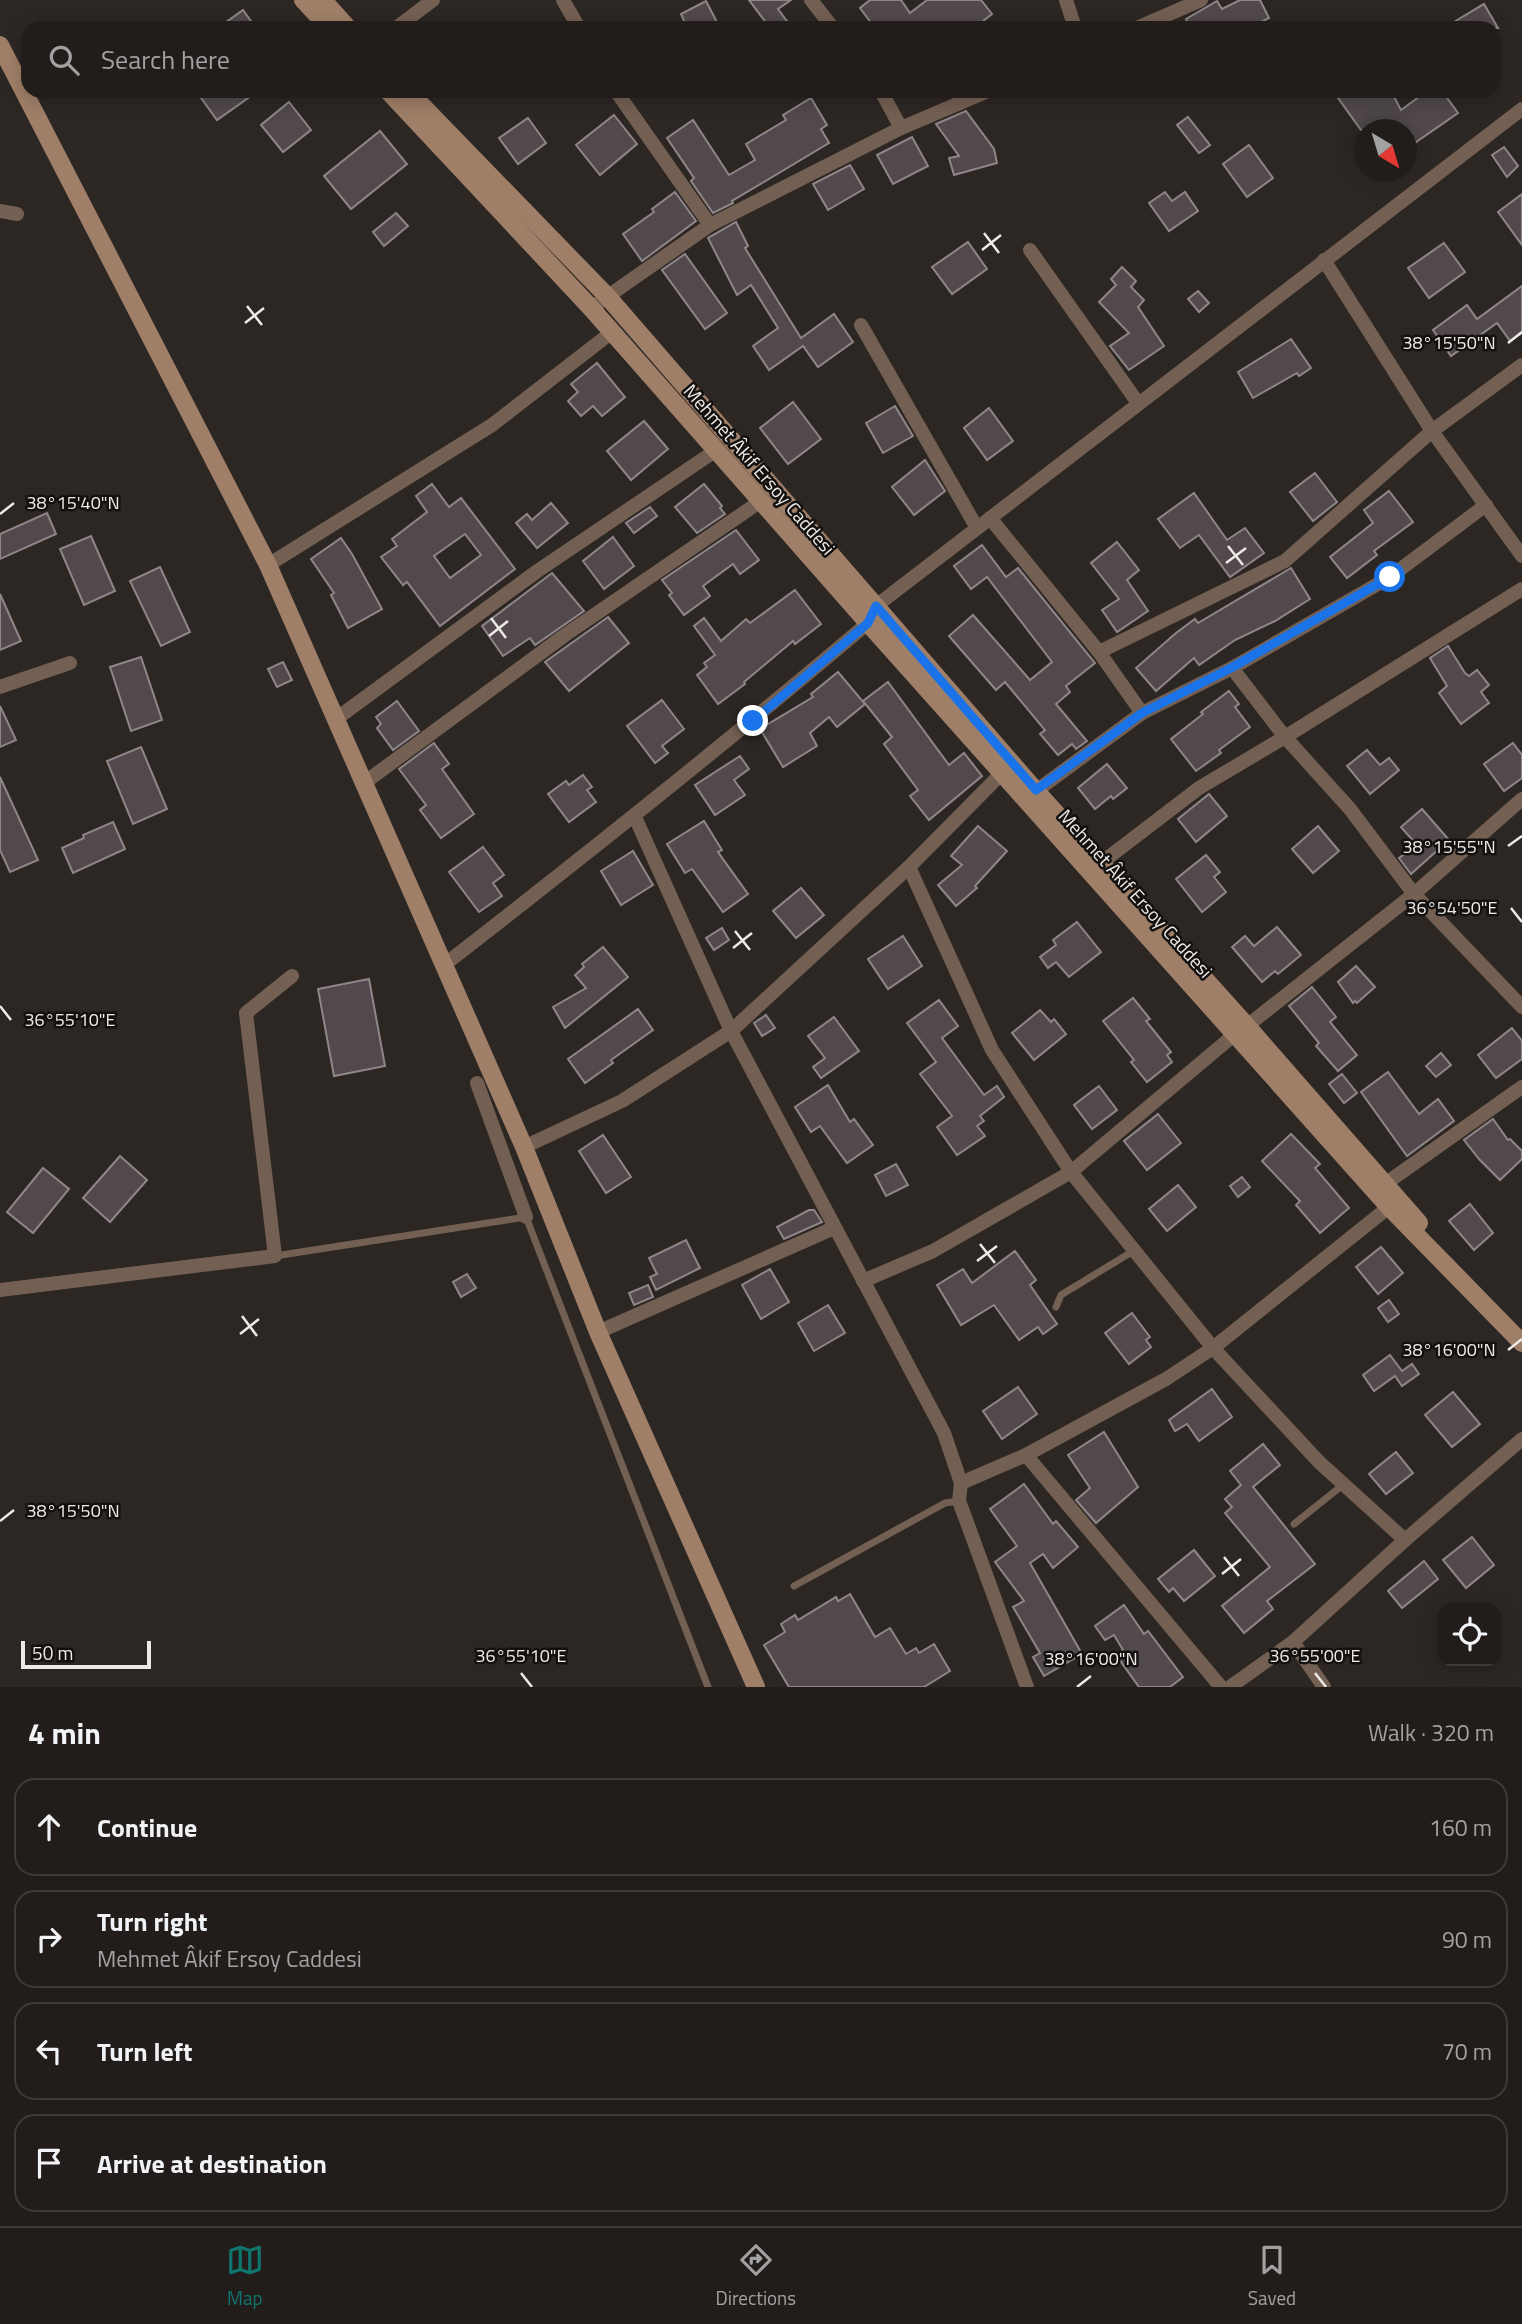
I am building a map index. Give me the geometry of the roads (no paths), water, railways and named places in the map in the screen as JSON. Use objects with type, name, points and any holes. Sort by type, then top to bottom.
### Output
[{"type":"main road","points":[[303,0],[322,21]]},
{"type":"main road","points":[[323,0],[342,21]]},
{"type":"main road","points":[[0,45],[21,86]]},
{"type":"main road","points":[[27,98],[268,565],[524,1147],[598,1332],[756,1687]]},
{"type":"main road","name":"Mehmet Âkif Ersoy Caddesi","points":[[395,98],[591,308],[1002,773],[1385,1184],[1522,1340]]},
{"type":"main road","name":"Mehmet Âkif Ersoy Caddesi","points":[[415,98],[607,296],[1101,863],[1389,1208],[1522,1340]]},
{"type":"street","points":[[405,21],[433,0]]},
{"type":"street","points":[[563,0],[575,21]]},
{"type":"street","points":[[811,0],[828,21]]},
{"type":"street","points":[[1066,0],[1073,21]]},
{"type":"street","points":[[1153,21],[1202,0]]},
{"type":"street","points":[[620,98],[710,225]]},
{"type":"street","points":[[885,98],[901,128]]},
{"type":"street","points":[[591,308],[710,225],[901,128],[972,98]]},
{"type":"street","points":[[444,965],[635,817],[753,721],[868,623],[876,606],[1522,109]]},
{"type":"street","points":[[0,211],[17,214]]},
{"type":"street","points":[[1030,250],[1138,403]]},
{"type":"street","points":[[1324,260],[1432,431],[1522,556]]},
{"type":"street","points":[[861,325],[977,528]]},
{"type":"street","points":[[268,565],[492,425],[612,332]]},
{"type":"street","points":[[1098,652],[1285,561],[1432,431],[1522,365]]},
{"type":"street","points":[[336,719],[536,572],[715,451]]},
{"type":"street","points":[[364,783],[565,635],[761,501]]},
{"type":"street","points":[[1036,790],[1142,713],[1231,668],[1390,577],[1486,505]]},
{"type":"street","points":[[990,518],[1098,652],[1142,713]]},
{"type":"street","points":[[1101,863],[1199,788],[1522,589]]},
{"type":"street","points":[[0,687],[70,663]]},
{"type":"street","points":[[1231,668],[1285,737],[1350,809],[1414,894],[1522,1007]]},
{"type":"street","points":[[524,1147],[622,1101],[731,1031],[909,867],[1002,773]]},
{"type":"street","points":[[863,1280],[933,1251],[1071,1172],[1241,1031],[1414,894],[1522,799]]},
{"type":"street","points":[[635,817],[731,1031],[944,1433],[961,1483],[959,1500],[1027,1687]]},
{"type":"street","points":[[909,867],[992,1050],[1071,1172],[1213,1348],[1320,1462],[1405,1540]]},
{"type":"street","points":[[0,1290],[275,1256],[246,1013],[292,976]]},
{"type":"street","points":[[477,1083],[526,1217]]},
{"type":"street","points":[[1385,1184],[1522,1087]]},
{"type":"street","points":[[961,1483],[1026,1455],[1166,1379],[1213,1348],[1389,1208]]},
{"type":"street","points":[[598,1332],[834,1228]]},
{"type":"street","points":[[1230,1687],[1293,1642],[1522,1439]]},
{"type":"street","points":[[1026,1455],[1221,1687]]},
{"type":"street","points":[[1293,1642],[1324,1687]]},
{"type":"lane","points":[[275,1256],[526,1217],[708,1687]]},
{"type":"lane","points":[[1056,1307],[1061,1295],[1135,1250]]},
{"type":"lane","points":[[1294,1524],[1344,1484]]},
{"type":"lane","points":[[793,1586],[945,1503],[959,1500]]}]
